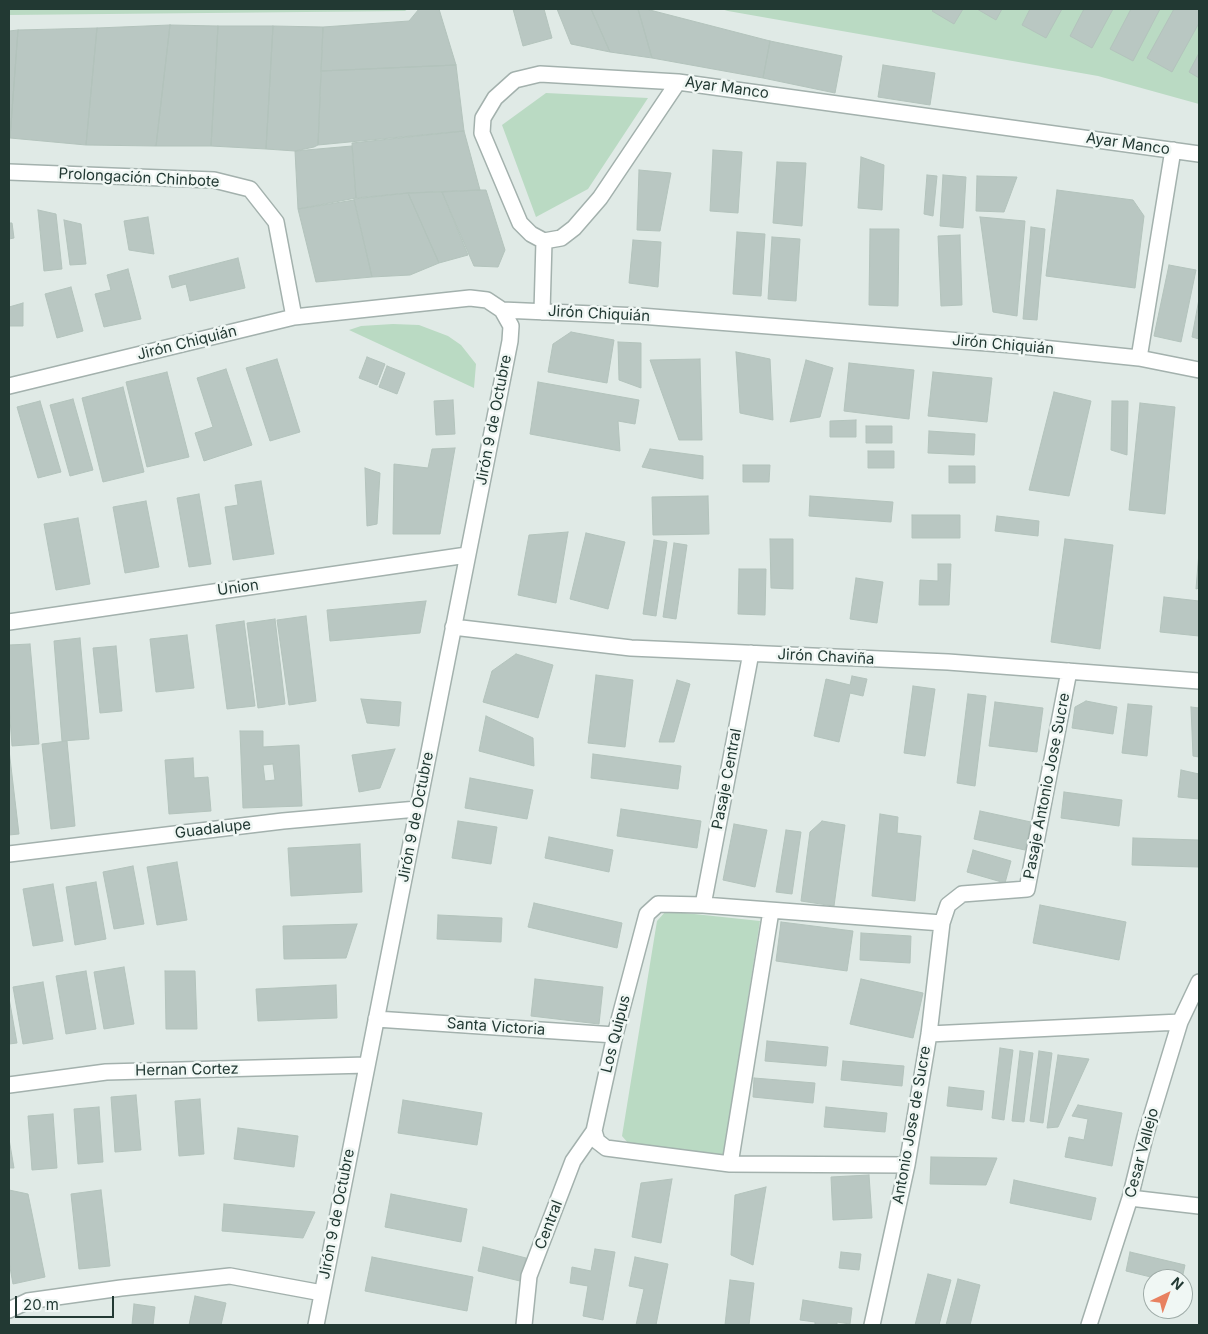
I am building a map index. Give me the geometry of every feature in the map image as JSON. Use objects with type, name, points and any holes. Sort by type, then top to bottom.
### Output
[{"type":"street","name":"Ayar Manco","points":[[544,242],[532,234],[520,222],[482,133],[483,118],[495,98],[515,80],[540,74],[678,82],[1199,154]]},
{"type":"street","points":[[542,312],[544,242],[561,238],[574,228],[600,198],[678,82]]},
{"type":"street","points":[[1139,358],[1173,150]]},
{"type":"street","name":"Prolongación Chinbote","points":[[9,172],[214,180],[250,189],[276,222],[294,317]]},
{"type":"street","name":"Jirón Chiquián","points":[[9,386],[294,317],[470,298],[487,300],[502,310],[713,321],[1013,345],[1139,358],[1199,370]]},
{"type":"street","name":"Jirón 9 de Octubre","points":[[316,1325],[510,341],[510,326],[502,310]]},
{"type":"street","name":"Union","points":[[9,622],[467,555]]},
{"type":"street","name":"Jirón Chaviña","points":[[453,627],[631,648],[948,662],[1199,681]]},
{"type":"street","name":"Pasaje Central","points":[[703,905],[751,653]]},
{"type":"street","name":"Pasaje Antonio Jose Sucre","points":[[942,923],[948,905],[962,894],[1028,889],[1069,671]]},
{"type":"street","name":"Guadalupe","points":[[9,854],[283,821],[417,809]]},
{"type":"street","name":"Los Quipus","points":[[594,1132],[615,1035],[647,914],[658,904],[703,905],[942,923]]},
{"type":"street","points":[[730,1164],[771,911]]},
{"type":"street","name":"Antonio Jose de Sucre","points":[[872,1325],[907,1164],[928,1034],[942,923]]},
{"type":"street","name":"Cesar Vallejo","points":[[1089,1325],[1130,1198],[1145,1137],[1180,1022],[1199,982]]},
{"type":"street","name":"Santa Victoria","points":[[376,1019],[615,1035]]},
{"type":"street","points":[[928,1034],[1180,1022]]},
{"type":"street","name":"Hernan Cortez","points":[[9,1086],[106,1072],[367,1066]]},
{"type":"street","points":[[594,1132],[597,1141],[606,1148],[730,1164],[907,1164]]},
{"type":"street","name":"Central","points":[[524,1325],[529,1276],[573,1161],[594,1132]]},
{"type":"street","points":[[1130,1198],[1199,1206]]},
{"type":"street","points":[[9,1310],[28,1302],[121,1288],[230,1276],[322,1293]]},
{"type":"green space","points":[[9,9],[408,9],[405,11],[9,15]]},
{"type":"green space","points":[[721,9],[1199,9],[1199,104],[1098,76]]},
{"type":"green space","points":[[546,93],[648,98],[588,189],[536,217],[502,125]]},
{"type":"green space","points":[[419,325],[448,336],[461,345],[476,364],[474,388],[349,330],[361,326]]},
{"type":"green space","points":[[666,911],[760,921],[723,1158],[635,1151],[622,1136],[657,921]]},
{"type":"building","points":[[419,9],[439,9],[456,65],[321,71],[323,27],[409,21]]},
{"type":"building","points":[[513,9],[544,9],[552,38],[523,46]]},
{"type":"building","points":[[557,9],[591,9],[610,52],[571,44]]},
{"type":"building","points":[[591,9],[638,9],[652,58],[610,52]]},
{"type":"building","points":[[638,9],[646,9],[770,41],[763,78],[652,58]]},
{"type":"building","points":[[934,9],[963,9],[954,24],[932,11]]},
{"type":"building","points":[[977,9],[1002,9],[996,20]]},
{"type":"building","points":[[1030,9],[1062,9],[1046,38],[1022,25]]},
{"type":"building","points":[[1084,9],[1113,9],[1092,48],[1070,36]]},
{"type":"building","points":[[1131,9],[1160,9],[1133,61],[1110,49]]},
{"type":"building","points":[[1174,9],[1199,9],[1199,23],[1172,72],[1147,58]]},
{"type":"building","points":[[170,25],[218,26],[211,146],[156,146]]},
{"type":"building","points":[[170,25],[156,146],[86,145],[97,28]]},
{"type":"building","points":[[218,26],[273,26],[266,149],[211,146]]},
{"type":"building","points":[[273,26],[323,27],[318,145],[314,147],[295,151],[266,149]]},
{"type":"building","points":[[97,28],[86,145],[10,138],[18,30]]},
{"type":"building","points":[[18,30],[10,138],[9,138],[9,31]]},
{"type":"building","points":[[770,41],[842,56],[835,93],[763,78]]},
{"type":"building","points":[[1199,53],[1199,78],[1189,72]]},
{"type":"building","points":[[456,65],[464,131],[318,145],[321,71]]},
{"type":"building","points":[[883,65],[935,73],[930,105],[878,97]]},
{"type":"building","points":[[464,131],[480,190],[408,193],[356,198],[352,143]]},
{"type":"building","points":[[352,146],[356,198],[298,209],[295,151]]},
{"type":"building","points":[[713,150],[742,152],[738,213],[710,211]]},
{"type":"building","points":[[861,157],[884,165],[882,210],[858,208]]},
{"type":"building","points":[[777,162],[806,163],[802,226],[773,223]]},
{"type":"building","points":[[639,170],[671,173],[660,231],[637,230]]},
{"type":"building","points":[[927,175],[937,176],[933,216],[924,214]]},
{"type":"building","points":[[943,175],[966,177],[963,228],[940,226]]},
{"type":"building","points":[[977,176],[1017,177],[1004,212],[976,211]]},
{"type":"building","points":[[486,190],[505,250],[498,267],[474,266],[442,192]]},
{"type":"building","points":[[1057,190],[1133,200],[1144,216],[1135,288],[1046,276]]},
{"type":"building","points":[[442,192],[468,255],[439,263],[408,193]]},
{"type":"building","points":[[408,193],[439,263],[410,275],[372,277],[354,199]]},
{"type":"building","points":[[354,200],[372,277],[316,282],[298,209]]},
{"type":"building","points":[[38,210],[56,214],[62,269],[44,271]]},
{"type":"building","points":[[148,217],[154,254],[129,250],[124,221]]},
{"type":"building","points":[[980,217],[1025,221],[1017,316],[993,312]]},
{"type":"building","points":[[64,220],[81,224],[86,264],[70,265]]},
{"type":"building","points":[[9,223],[12,223],[14,238],[9,239]]},
{"type":"building","points":[[1031,227],[1045,229],[1037,320],[1023,319]]},
{"type":"building","points":[[870,229],[899,229],[898,306],[869,305]]},
{"type":"building","points":[[737,232],[765,234],[761,296],[733,294]]},
{"type":"building","points":[[960,235],[962,305],[941,306],[938,236]]},
{"type":"building","points":[[772,237],[800,239],[796,301],[768,299]]},
{"type":"building","points":[[633,240],[661,242],[658,287],[629,283]]},
{"type":"building","points":[[238,258],[245,288],[190,301],[186,284],[172,288],[169,276]]},
{"type":"building","points":[[1169,265],[1196,270],[1181,342],[1154,336]]},
{"type":"building","points":[[128,269],[141,319],[104,327],[95,294],[111,290],[107,275]]},
{"type":"building","points":[[71,287],[83,331],[57,338],[45,294]]},
{"type":"building","points":[[1199,299],[1199,339],[1192,337]]},
{"type":"building","points":[[23,303],[23,326],[9,326],[9,307]]},
{"type":"building","points":[[571,332],[614,340],[607,383],[548,372],[553,344]]},
{"type":"building","points":[[618,342],[641,343],[641,388],[619,380]]},
{"type":"building","points":[[736,352],[770,359],[773,420],[740,413]]},
{"type":"building","points":[[367,357],[385,364],[377,385],[359,378]]},
{"type":"building","points":[[277,359],[300,432],[270,441],[246,368]]},
{"type":"building","points":[[700,359],[702,440],[679,440],[650,360]]},
{"type":"building","points":[[806,360],[833,368],[820,417],[790,422]]},
{"type":"building","points":[[849,363],[914,370],[909,419],[844,411]]},
{"type":"building","points":[[387,366],[405,373],[397,394],[379,387]]},
{"type":"building","points":[[226,369],[252,445],[204,461],[195,433],[213,427],[197,378]]},
{"type":"building","points":[[167,372],[189,457],[147,467],[126,382]]},
{"type":"building","points":[[933,372],[992,378],[987,422],[928,416]]},
{"type":"building","points":[[538,382],[639,400],[635,424],[618,421],[620,451],[530,434]]},
{"type":"building","points":[[123,387],[144,472],[103,482],[82,398]]},
{"type":"building","points":[[1054,392],[1091,401],[1069,496],[1029,490]]},
{"type":"building","points":[[73,399],[93,470],[70,476],[50,405]]},
{"type":"building","points":[[453,400],[455,434],[436,435],[434,401]]},
{"type":"building","points":[[40,401],[61,472],[38,478],[17,407]]},
{"type":"building","points":[[1112,401],[1128,401],[1127,455],[1111,450]]},
{"type":"building","points":[[1140,403],[1175,407],[1165,514],[1129,510]]},
{"type":"building","points":[[856,420],[856,437],[830,437],[830,421]]},
{"type":"building","points":[[866,426],[892,426],[892,443],[866,443]]},
{"type":"building","points":[[929,431],[975,434],[974,455],[928,453]]},
{"type":"building","points":[[455,448],[440,534],[393,534],[394,464],[428,468],[432,449]]},
{"type":"building","points":[[650,449],[703,456],[703,479],[642,467]]},
{"type":"building","points":[[868,451],[894,451],[894,468],[868,468]]},
{"type":"building","points":[[743,465],[770,465],[769,482],[743,482]]},
{"type":"building","points":[[949,466],[975,466],[975,483],[949,483]]},
{"type":"building","points":[[365,468],[380,473],[377,524],[367,526]]},
{"type":"building","points":[[261,481],[274,554],[233,560],[225,507],[238,505],[235,485]]},
{"type":"building","points":[[199,494],[211,564],[189,567],[177,498]]},
{"type":"building","points":[[708,496],[709,534],[653,535],[652,497]]},
{"type":"building","points":[[810,496],[893,502],[891,522],[809,516]]},
{"type":"building","points":[[146,501],[159,567],[125,573],[113,507]]},
{"type":"building","points":[[912,515],[960,515],[960,538],[912,538]]},
{"type":"building","points":[[997,516],[1039,521],[1038,536],[995,531]]},
{"type":"building","points":[[78,518],[90,584],[56,590],[44,524]]},
{"type":"building","points":[[568,532],[556,603],[518,595],[529,535]]},
{"type":"building","points":[[586,533],[625,542],[608,609],[570,599]]},
{"type":"building","points":[[770,539],[793,539],[793,589],[771,588]]},
{"type":"building","points":[[1065,539],[1113,545],[1100,649],[1051,642]]},
{"type":"building","points":[[654,540],[667,542],[656,616],[643,614]]},
{"type":"building","points":[[674,543],[687,545],[676,619],[663,617]]},
{"type":"building","points":[[1199,552],[1199,588],[1196,589]]},
{"type":"building","points":[[938,564],[951,564],[949,605],[919,605],[920,580],[938,581]]},
{"type":"building","points":[[739,569],[766,569],[765,615],[738,614]]},
{"type":"building","points":[[856,578],[883,582],[877,623],[850,619]]},
{"type":"building","points":[[1164,597],[1199,601],[1199,636],[1160,632]]},
{"type":"building","points":[[426,601],[420,633],[330,641],[327,610]]},
{"type":"building","points":[[306,616],[316,701],[289,705],[277,620]]},
{"type":"building","points":[[275,619],[285,704],[258,708],[247,623]]},
{"type":"building","points":[[244,621],[255,706],[227,709],[216,625]]},
{"type":"building","points":[[187,635],[194,688],[156,692],[150,639]]},
{"type":"building","points":[[80,638],[89,739],[62,741],[54,641]]},
{"type":"building","points":[[30,644],[39,744],[12,746],[9,705],[9,645]]},
{"type":"building","points":[[116,646],[122,711],[100,713],[93,648]]},
{"type":"building","points":[[516,654],[553,665],[538,718],[483,702],[492,671]]},
{"type":"building","points":[[596,675],[633,680],[625,747],[588,743]]},
{"type":"building","points":[[852,676],[867,679],[863,696],[850,693],[839,742],[814,736],[826,679],[850,685]]},
{"type":"building","points":[[677,680],[690,684],[674,742],[659,742]]},
{"type":"building","points":[[913,686],[935,689],[925,756],[904,753]]},
{"type":"building","points":[[968,694],[986,696],[975,786],[957,783]]},
{"type":"building","points":[[361,699],[401,702],[399,726],[367,723]]},
{"type":"building","points":[[1086,701],[1117,707],[1113,734],[1072,728],[1075,707]]},
{"type":"building","points":[[995,702],[1043,708],[1037,752],[989,746]]},
{"type":"building","points":[[1128,704],[1152,706],[1147,756],[1122,753]]},
{"type":"building","points":[[1191,707],[1199,708],[1199,757],[1193,756]]},
{"type":"building","points":[[486,716],[533,738],[534,766],[479,751]]},
{"type":"building","points":[[240,731],[263,731],[263,747],[299,745],[302,806],[243,808]],"holes":[[[273,764],[275,780],[265,781],[263,765]]]},
{"type":"building","points":[[67,741],[75,826],[51,829],[42,744]]},
{"type":"building","points":[[395,749],[380,788],[359,792],[352,755]]},
{"type":"building","points":[[9,750],[19,834],[9,835]]},
{"type":"building","points":[[593,754],[681,766],[678,789],[591,778]]},
{"type":"building","points":[[193,758],[194,778],[208,777],[211,811],[169,814],[165,760]]},
{"type":"building","points":[[1181,770],[1199,774],[1199,799],[1178,797]]},
{"type":"building","points":[[470,778],[533,790],[527,819],[465,808]]},
{"type":"building","points":[[1064,792],[1122,800],[1119,826],[1061,818]]},
{"type":"building","points":[[621,809],[701,821],[697,848],[617,836]]},
{"type":"building","points":[[980,811],[1031,822],[1025,850],[974,839]]},
{"type":"building","points":[[880,814],[898,817],[897,833],[921,836],[915,901],[872,896]]},
{"type":"building","points":[[458,821],[497,827],[491,864],[452,858]]},
{"type":"building","points":[[822,821],[845,825],[834,906],[801,901],[810,832]]},
{"type":"building","points":[[734,824],[767,830],[755,887],[723,880]]},
{"type":"building","points":[[786,830],[801,832],[792,894],[776,892]]},
{"type":"building","points":[[549,837],[613,850],[609,872],[545,858]]},
{"type":"building","points":[[1133,838],[1199,840],[1199,867],[1132,865]]},
{"type":"building","points":[[360,844],[362,892],[291,896],[288,848]]},
{"type":"building","points":[[973,850],[1011,861],[1005,883],[967,872]]},
{"type":"building","points":[[177,862],[187,920],[157,925],[147,867]]},
{"type":"building","points":[[133,866],[144,924],[114,929],[103,872]]},
{"type":"building","points":[[96,882],[106,939],[75,945],[66,887]]},
{"type":"building","points":[[53,884],[63,941],[33,946],[23,889]]},
{"type":"building","points":[[534,903],[622,923],[617,948],[528,927]]},
{"type":"building","points":[[1040,905],[1126,922],[1119,960],[1033,943]]},
{"type":"building","points":[[438,915],[502,918],[501,942],[437,939]]},
{"type":"building","points":[[781,922],[853,931],[847,971],[776,961]]},
{"type":"building","points":[[357,924],[346,958],[284,959],[283,926]]},
{"type":"building","points":[[861,933],[911,936],[910,963],[860,960]]},
{"type":"building","points":[[124,967],[134,1024],[104,1029],[94,972]]},
{"type":"building","points":[[86,971],[96,1029],[66,1034],[56,976]]},
{"type":"building","points":[[165,971],[195,971],[197,1029],[166,1029]]},
{"type":"building","points":[[535,979],[603,987],[599,1024],[531,1016]]},
{"type":"building","points":[[861,979],[923,993],[913,1038],[850,1024]]},
{"type":"building","points":[[43,982],[53,1039],[23,1044],[13,987]]},
{"type":"building","points":[[336,985],[337,1018],[258,1021],[256,989]]},
{"type":"building","points":[[9,998],[17,1043],[9,1044]]},
{"type":"building","points":[[767,1041],[828,1047],[826,1066],[765,1061]]},
{"type":"building","points":[[1000,1048],[1013,1050],[1004,1120],[992,1118]]},
{"type":"building","points":[[1020,1051],[1033,1053],[1024,1122],[1012,1121]]},
{"type":"building","points":[[1039,1051],[1052,1053],[1043,1123],[1030,1121]]},
{"type":"building","points":[[1058,1055],[1089,1059],[1058,1127],[1047,1128]]},
{"type":"building","points":[[843,1061],[904,1066],[902,1086],[841,1080]]},
{"type":"building","points":[[754,1078],[815,1083],[813,1103],[753,1097]]},
{"type":"building","points":[[949,1087],[984,1091],[982,1110],[947,1106]]},
{"type":"building","points":[[136,1095],[141,1150],[115,1152],[111,1097]]},
{"type":"building","points":[[200,1099],[204,1154],[179,1156],[175,1101]]},
{"type":"building","points":[[403,1100],[482,1113],[477,1145],[398,1133]]},
{"type":"building","points":[[1078,1105],[1122,1113],[1112,1166],[1065,1157],[1069,1137],[1084,1140],[1088,1119],[1072,1116]]},
{"type":"building","points":[[99,1107],[103,1162],[78,1164],[74,1109]]},
{"type":"building","points":[[826,1107],[887,1113],[885,1132],[824,1127]]},
{"type":"building","points":[[53,1114],[57,1168],[32,1170],[28,1116]]},
{"type":"building","points":[[238,1128],[298,1136],[294,1167],[234,1159]]},
{"type":"building","points":[[9,1139],[14,1168],[9,1168]]},
{"type":"building","points":[[931,1157],[997,1158],[986,1185],[930,1184]]},
{"type":"building","points":[[869,1175],[872,1218],[833,1220],[831,1177]]},
{"type":"building","points":[[672,1179],[661,1243],[632,1237],[641,1183]]},
{"type":"building","points":[[1014,1180],[1096,1198],[1091,1220],[1010,1203]]},
{"type":"building","points":[[766,1187],[753,1265],[731,1255],[735,1195]]},
{"type":"building","points":[[9,1190],[28,1194],[45,1277],[13,1284],[9,1262]]},
{"type":"building","points":[[101,1190],[110,1266],[79,1269],[71,1194]]},
{"type":"building","points":[[391,1194],[467,1209],[461,1242],[385,1227]]},
{"type":"building","points":[[224,1204],[315,1212],[303,1238],[222,1231]]},
{"type":"building","points":[[483,1247],[526,1258],[520,1281],[478,1271]]},
{"type":"building","points":[[595,1249],[615,1252],[603,1320],[583,1316],[588,1286],[570,1283],[572,1267],[591,1271]]},
{"type":"building","points":[[841,1252],[861,1254],[859,1270],[839,1268]]},
{"type":"building","points":[[1130,1252],[1185,1265],[1184,1269],[1143,1269],[1143,1275],[1126,1271]]},
{"type":"building","points":[[372,1257],[473,1277],[467,1311],[365,1291]]},
{"type":"building","points":[[635,1257],[668,1264],[656,1325],[636,1325],[644,1289],[629,1286]]},
{"type":"building","points":[[928,1274],[951,1280],[939,1325],[915,1325]]},
{"type":"building","points":[[958,1279],[980,1285],[970,1325],[946,1325]]},
{"type":"building","points":[[730,1280],[754,1283],[749,1325],[725,1325]]},
{"type":"building","points":[[195,1296],[226,1303],[221,1325],[189,1325]]},
{"type":"building","points":[[803,1300],[852,1308],[850,1324],[837,1322],[837,1325],[815,1325],[815,1322],[800,1320]]},
{"type":"building","points":[[134,1304],[155,1307],[153,1325],[132,1325]]}]
